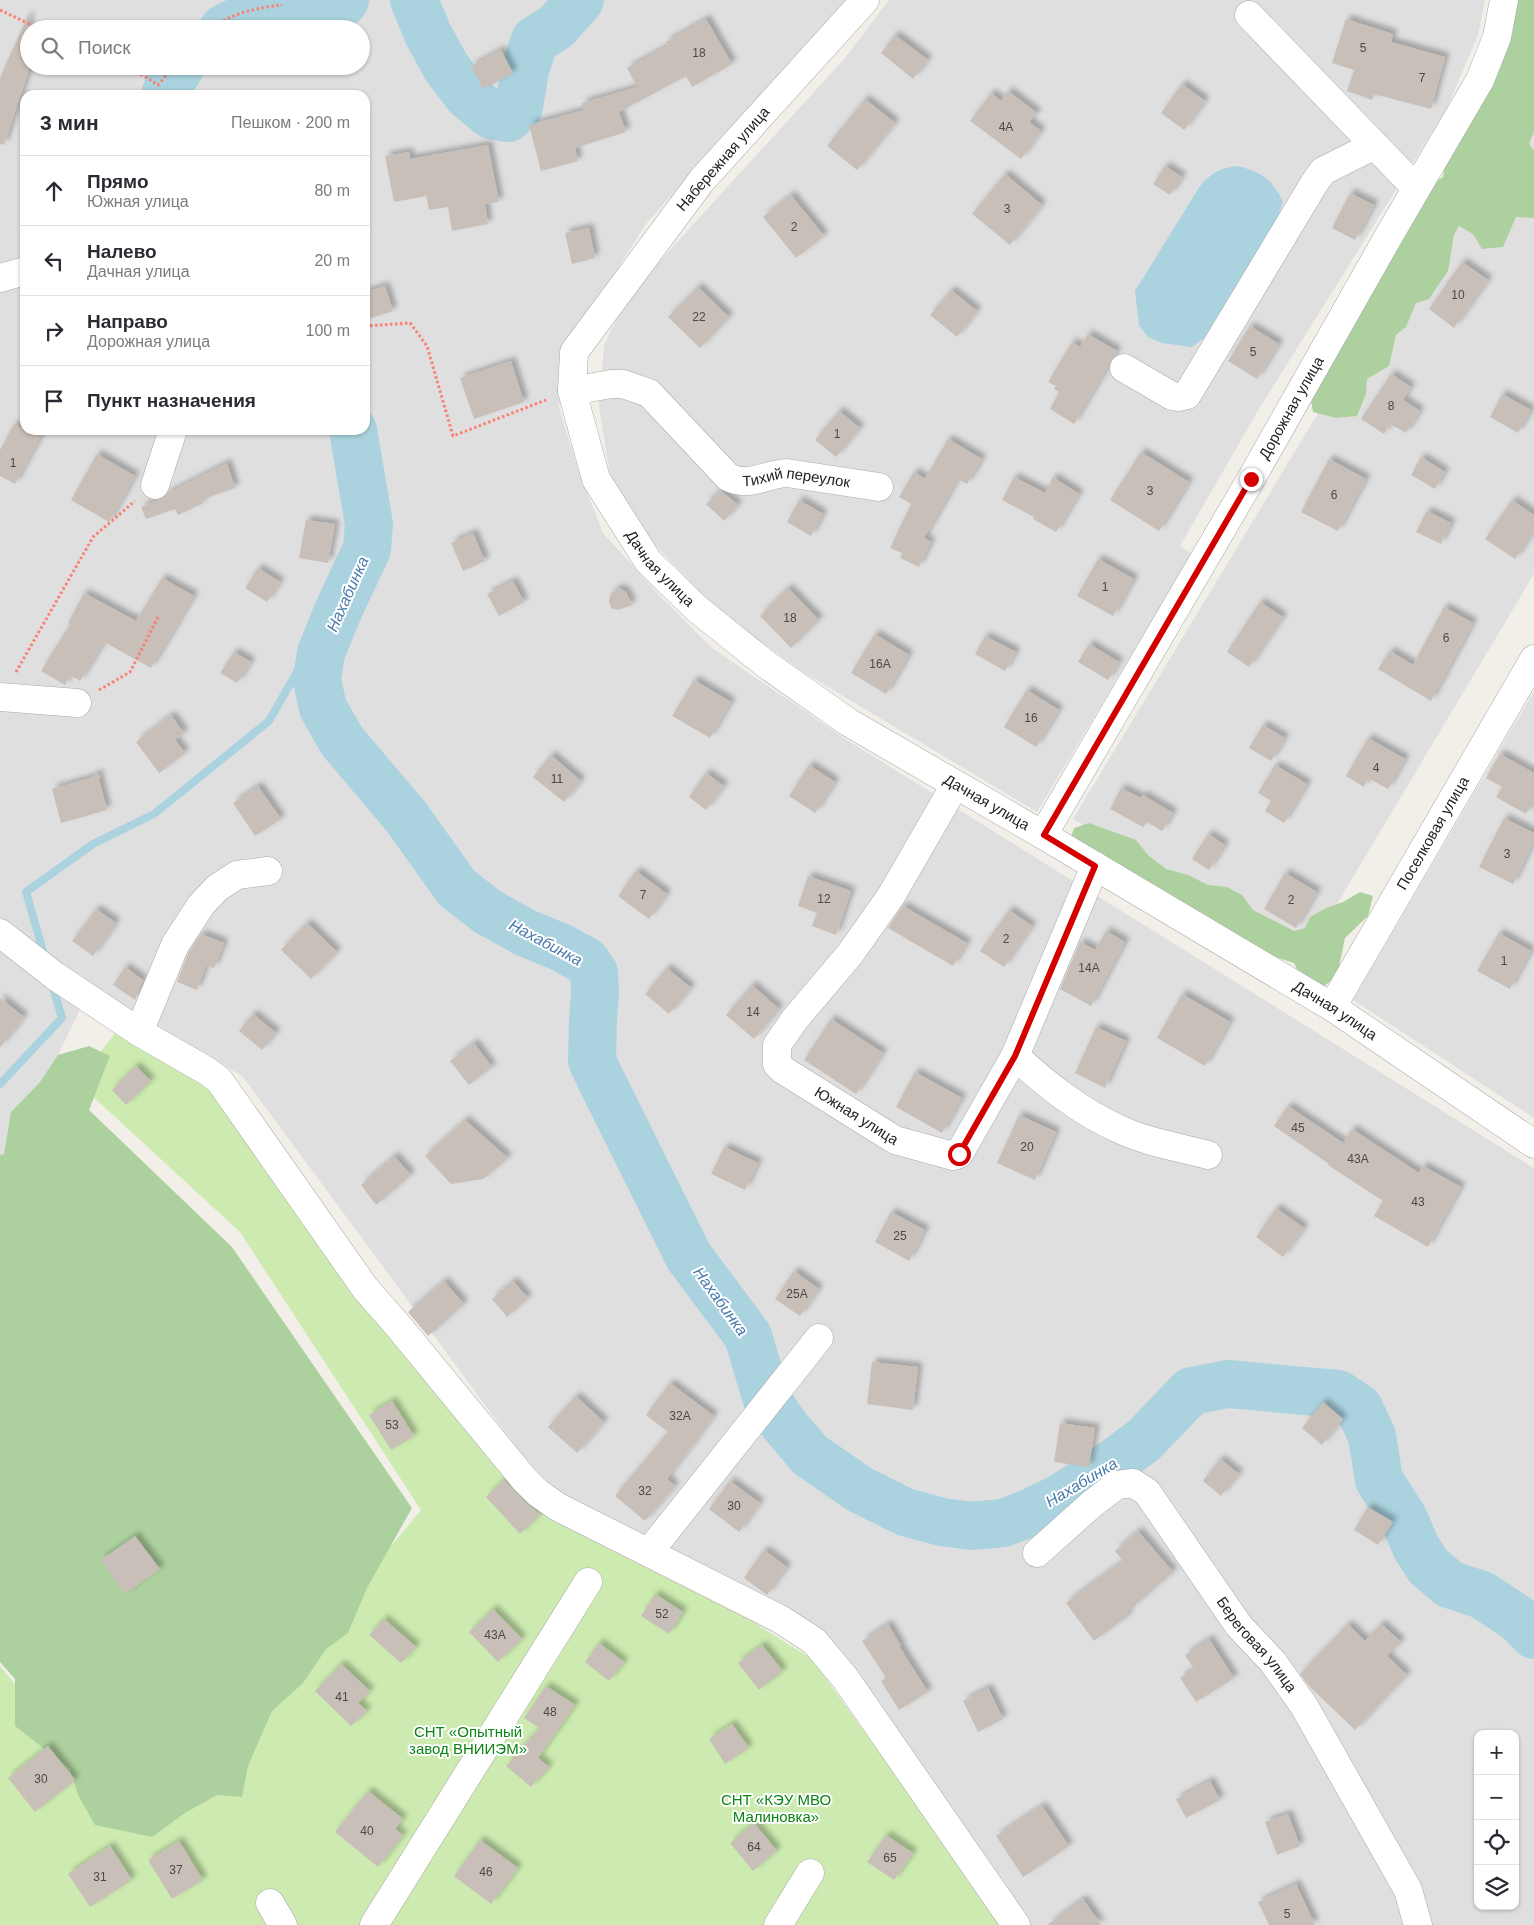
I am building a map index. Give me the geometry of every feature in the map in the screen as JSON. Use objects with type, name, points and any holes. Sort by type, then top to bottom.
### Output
[{"type":"street","name":"Набережная улица","points":[[574,352],[702,180],[865,0]]},
{"type":"street","name":"Дорожная улица","points":[[1044,835],[1480,80],[1497,37],[1504,0]]},
{"type":"street","points":[[1248,15],[1416,188]]},
{"type":"street","points":[[1124,368],[1172,396],[1186,395],[1323,171],[1375,146]]},
{"type":"street","points":[[0,278],[20,272]]},
{"type":"street","name":"Дачная улица","points":[[574,352],[572,390],[596,479],[648,561],[696,608],[767,665],[848,722],[1044,835],[1332,1007],[1534,1144]]},
{"type":"street","name":"Тихий переулок","points":[[572,390],[623,384],[649,393],[728,477],[736,481],[746,482],[778,474],[787,474],[879,487]]},
{"type":"street","points":[[155,484],[171,435]]},
{"type":"street","name":"Поселковая улица","points":[[1332,1007],[1534,659]]},
{"type":"street","points":[[1,697],[77,703]]},
{"type":"street","name":"Южная улица","points":[[956,785],[892,896],[850,954],[783,1035],[777,1045],[777,1064],[783,1070],[895,1140],[954,1156],[959,1154],[1015,1056],[1095,866]]},
{"type":"street","points":[[139,1032],[175,945],[201,905],[217,888],[237,875],[268,871]]},
{"type":"street","points":[[0,933],[55,976],[139,1032],[207,1071],[218,1080],[365,1288],[399,1326],[524,1480],[538,1493],[558,1508],[780,1619],[814,1641],[845,1678],[1016,1925]]},
{"type":"street","points":[[1015,1056],[1046,1085],[1078,1108],[1120,1130],[1208,1155]]},
{"type":"street","points":[[649,1552],[818,1338]]},
{"type":"street","name":"Береговая улица","points":[[1037,1552],[1093,1503],[1117,1486],[1133,1483],[1148,1492],[1238,1626],[1272,1662],[1304,1706],[1408,1890],[1418,1925]]},
{"type":"street","points":[[374,1925],[588,1582]]},
{"type":"street","points":[[778,1925],[810,1873]]},
{"type":"path","points":[[226,20],[259,7],[282,5]]},
{"type":"path","points":[[0,10],[21,20]]},
{"type":"path","points":[[142,75],[158,86],[167,75]]},
{"type":"path","points":[[370,326],[410,323],[427,346],[453,436],[572,390]]},
{"type":"path","points":[[1,697],[93,537],[155,484]]},
{"type":"path","points":[[77,703],[130,672],[158,617]]},
{"type":"shaded area","points":[[0,0],[846,0],[645,225],[564,354],[559,408],[578,469],[603,533],[660,596],[712,648],[847,740],[1534,1168],[1534,1925],[1030,1925],[832,1640],[792,1611],[566,1501],[525,1459],[243,1077],[211,1057],[103,1002],[0,917]]},
{"type":"shaded area","points":[[889,0],[1485,0],[1478,35],[1446,110],[1259,409],[1180,546],[1192,554],[1037,812],[803,672],[721,613],[644,534],[610,476],[599,406],[604,345],[628,296],[845,58]]},
{"type":"shaded area","points":[[1534,0],[1534,574],[1304,959],[1073,819],[1491,127]]},
{"type":"shaded area","points":[[1534,691],[1534,1118],[1353,1000]]},
{"type":"shaded area","points":[[0,951],[80,1010],[58,1055],[40,1082],[11,1112],[6,1154],[0,1156]]},
{"type":"green space","points":[[1512,0],[1534,0],[1534,132],[1529,144],[1534,151],[1534,218],[1516,217],[1503,247],[1482,249],[1473,234],[1459,226],[1454,235],[1448,271],[1429,299],[1416,303],[1406,327],[1396,335],[1389,366],[1367,379],[1366,394],[1357,416],[1336,418],[1313,412],[1310,395],[1428,187],[1443,177],[1445,163]]},
{"type":"green space","points":[[1089,823],[1136,840],[1148,855],[1166,869],[1188,875],[1208,885],[1227,887],[1242,895],[1253,910],[1294,931],[1305,928],[1310,917],[1360,892],[1373,896],[1368,916],[1345,938],[1337,976],[1323,987],[1302,981],[1294,963],[1249,949],[1237,934],[1215,925],[1070,840],[1074,828]]},
{"type":"green space","name":"СНТ «Опытный завод ВНИИЭМ»","points":[[116,1032],[206,1083],[357,1299],[491,1457],[606,1546],[753,1622],[812,1659],[1003,1925],[0,1925],[0,1666],[130,1822],[269,1693],[421,1510],[240,1232],[77,1082]]},
{"type":"green space","points":[[89,1046],[110,1056],[89,1110],[232,1247],[412,1508],[367,1588],[348,1633],[326,1649],[303,1683],[272,1711],[248,1766],[242,1797],[217,1795],[185,1813],[152,1837],[95,1825],[78,1795],[70,1769],[15,1726],[15,1679],[0,1662],[0,1155],[4,1154],[11,1112],[40,1082],[58,1055]]},
{"type":"water","points":[[1237,166],[1259,173],[1279,193],[1283,201],[1278,217],[1204,338],[1192,347],[1162,343],[1148,337],[1139,325],[1135,291],[1200,186],[1216,172]]},
{"type":"building","points":[[706,19],[732,64],[692,87],[686,76],[619,112],[626,132],[575,148],[578,161],[541,171],[529,125],[584,110],[582,103],[637,87],[627,68],[668,46],[666,42]]},
{"type":"building","points":[[1346,19],[1393,34],[1391,42],[1445,57],[1431,109],[1374,94],[1372,100],[1347,91],[1354,70],[1332,63]]},
{"type":"building","points":[[20,33],[20,75],[27,75],[22,90],[20,90],[20,97],[4,145],[0,144],[0,78]]},
{"type":"building","points":[[895,35],[928,60],[913,79],[881,53]]},
{"type":"building","points":[[501,50],[513,73],[483,89],[471,66]]},
{"type":"building","points":[[1182,84],[1205,101],[1184,130],[1161,113]]},
{"type":"building","points":[[1008,91],[1037,113],[1029,122],[1041,131],[1021,159],[970,121],[991,93],[1001,101]]},
{"type":"building","points":[[865,99],[895,123],[857,170],[827,146]]},
{"type":"building","points":[[488,145],[499,202],[485,204],[488,224],[452,231],[448,207],[429,210],[426,196],[394,202],[385,156],[409,152],[410,159]]},
{"type":"building","points":[[1165,166],[1182,177],[1170,195],[1153,184]]},
{"type":"building","points":[[1005,174],[1042,205],[1010,245],[972,214]]},
{"type":"building","points":[[1350,193],[1374,205],[1355,240],[1332,228]]},
{"type":"building","points":[[791,195],[824,236],[796,258],[763,217]]},
{"type":"building","points":[[589,228],[595,258],[572,264],[565,233]]},
{"type":"building","points":[[1462,262],[1488,280],[1454,328],[1429,309]]},
{"type":"building","points":[[385,286],[393,311],[370,318],[370,290]]},
{"type":"building","points":[[698,287],[729,317],[700,348],[668,317]]},
{"type":"building","points":[[951,290],[977,311],[957,337],[930,315]]},
{"type":"building","points":[[1250,326],[1279,344],[1257,379],[1228,361]]},
{"type":"building","points":[[1088,334],[1117,351],[1074,424],[1050,409],[1059,392],[1054,389],[1056,386],[1048,382],[1072,342],[1080,347]]},
{"type":"building","points":[[511,361],[524,402],[474,419],[460,378]]},
{"type":"building","points":[[1391,374],[1411,387],[1403,400],[1420,411],[1406,433],[1390,424],[1384,434],[1361,419]]},
{"type":"building","points":[[1502,394],[1531,410],[1518,433],[1490,417]]},
{"type":"building","points":[[839,411],[860,428],[836,457],[815,440]]},
{"type":"building","points":[[14,424],[20,427],[20,435],[41,435],[15,484],[0,476],[0,450]]},
{"type":"building","points":[[948,439],[982,459],[967,484],[958,479],[924,538],[931,542],[919,567],[900,558],[902,553],[890,548],[911,504],[899,497],[914,472],[925,479]]},
{"type":"building","points":[[1141,452],[1189,482],[1159,531],[1110,500]]},
{"type":"building","points":[[97,454],[135,476],[109,522],[71,500]]},
{"type":"building","points":[[1421,457],[1445,472],[1435,489],[1411,475]]},
{"type":"building","points":[[1329,459],[1366,479],[1338,531],[1301,512]]},
{"type":"building","points":[[227,463],[235,488],[201,500],[203,503],[178,515],[175,509],[146,519],[141,507],[165,497],[168,493]]},
{"type":"building","points":[[1014,477],[1045,493],[1053,477],[1079,494],[1056,532],[1033,519],[1034,517],[1002,500]]},
{"type":"building","points":[[720,490],[738,505],[724,521],[706,504]]},
{"type":"building","points":[[799,500],[823,514],[811,536],[787,522]]},
{"type":"building","points":[[1512,500],[1534,515],[1534,531],[1515,559],[1485,539]]},
{"type":"building","points":[[1427,511],[1451,523],[1441,544],[1416,532]]},
{"type":"building","points":[[306,520],[335,524],[328,563],[299,558]]},
{"type":"building","points":[[473,533],[485,561],[463,571],[451,543]]},
{"type":"building","points":[[1098,559],[1134,579],[1113,616],[1077,596]]},
{"type":"building","points":[[258,568],[280,582],[267,602],[245,588]]},
{"type":"building","points":[[162,578],[194,596],[151,668],[104,642],[80,681],[70,675],[65,685],[41,671],[70,624],[68,623],[84,593],[136,621]]},
{"type":"building","points":[[513,581],[524,602],[499,616],[487,594]]},
{"type":"building","points":[[619,588],[626,592],[632,605],[618,610],[611,608],[609,601],[611,593]]},
{"type":"building","points":[[788,588],[819,620],[791,648],[760,616]]},
{"type":"building","points":[[1260,602],[1283,617],[1249,667],[1227,652]]},
{"type":"building","points":[[1444,607],[1473,623],[1431,701],[1378,669],[1390,651],[1413,665]]},
{"type":"building","points":[[875,634],[909,655],[886,694],[851,673]]},
{"type":"building","points":[[985,636],[1016,652],[1005,671],[975,654]]},
{"type":"building","points":[[1089,644],[1119,662],[1108,680],[1078,662]]},
{"type":"building","points":[[234,652],[251,662],[237,683],[220,673]]},
{"type":"building","points":[[694,680],[731,702],[710,738],[672,716]]},
{"type":"building","points":[[1027,690],[1059,710],[1036,747],[1004,727]]},
{"type":"building","points":[[171,715],[184,733],[175,740],[185,753],[159,773],[136,742]]},
{"type":"building","points":[[1263,725],[1285,738],[1271,761],[1249,748]]},
{"type":"building","points":[[1368,738],[1405,759],[1388,789],[1368,778],[1364,787],[1346,776]]},
{"type":"building","points":[[1500,754],[1534,773],[1534,800],[1526,814],[1496,797],[1502,787],[1486,778]]},
{"type":"building","points":[[551,755],[581,781],[564,802],[533,777]]},
{"type":"building","points":[[809,765],[835,782],[815,813],[789,796]]},
{"type":"building","points":[[1275,765],[1307,784],[1284,823],[1265,811],[1271,801],[1258,793]]},
{"type":"building","points":[[97,773],[98,776],[101,775],[99,779],[107,810],[61,823],[52,789],[90,778]]},
{"type":"building","points":[[706,773],[724,786],[706,810],[689,797]]},
{"type":"building","points":[[258,786],[281,819],[255,836],[233,803]]},
{"type":"building","points":[[1121,788],[1141,798],[1143,795],[1173,813],[1162,831],[1147,822],[1143,827],[1110,809]]},
{"type":"building","points":[[1504,818],[1534,833],[1534,841],[1513,884],[1479,867]]},
{"type":"building","points":[[1208,834],[1225,845],[1209,870],[1192,859]]},
{"type":"building","points":[[636,871],[667,894],[649,919],[618,896]]},
{"type":"building","points":[[1285,873],[1317,892],[1296,928],[1264,909]]},
{"type":"building","points":[[808,876],[851,891],[836,935],[812,926],[817,913],[798,906]]},
{"type":"building","points":[[903,906],[967,943],[953,966],[888,928]]},
{"type":"building","points":[[96,909],[116,923],[93,956],[72,941]]},
{"type":"building","points":[[1009,910],[1032,926],[1004,967],[980,951]]},
{"type":"building","points":[[307,923],[337,952],[311,979],[281,950]]},
{"type":"building","points":[[1106,931],[1125,942],[1091,1006],[1060,989],[1080,942],[1095,950]]},
{"type":"building","points":[[1499,933],[1531,951],[1510,989],[1477,971]]},
{"type":"building","points":[[201,934],[224,943],[214,968],[206,965],[197,990],[177,982],[189,952]]},
{"type":"building","points":[[125,967],[143,980],[135,1000],[113,985]]},
{"type":"building","points":[[667,968],[691,988],[669,1014],[645,994]]},
{"type":"building","points":[[752,985],[779,1009],[754,1039],[726,1015]]},
{"type":"building","points":[[1182,994],[1230,1022],[1205,1066],[1157,1038]]},
{"type":"building","points":[[0,998],[24,1017],[0,1048]]},
{"type":"building","points":[[253,1014],[276,1033],[262,1050],[239,1031]]},
{"type":"building","points":[[831,1019],[883,1053],[856,1094],[804,1060]]},
{"type":"building","points":[[1096,1027],[1126,1041],[1105,1088],[1075,1073]]},
{"type":"building","points":[[474,1043],[492,1067],[469,1085],[450,1061]]},
{"type":"building","points":[[136,1066],[151,1081],[126,1105],[112,1090]]},
{"type":"building","points":[[915,1072],[962,1098],[942,1133],[896,1107]]},
{"type":"building","points":[[1288,1106],[1343,1143],[1352,1129],[1419,1173],[1423,1166],[1461,1187],[1428,1247],[1374,1216],[1383,1201],[1328,1165],[1274,1126]]},
{"type":"building","points":[[1019,1115],[1056,1132],[1035,1180],[997,1163]]},
{"type":"building","points":[[465,1120],[508,1158],[483,1179],[451,1184],[425,1156]]},
{"type":"building","points":[[724,1147],[758,1163],[745,1190],[711,1174]]},
{"type":"building","points":[[394,1156],[411,1175],[376,1205],[361,1185]]},
{"type":"building","points":[[1276,1208],[1304,1228],[1283,1257],[1256,1237]]},
{"type":"building","points":[[891,1212],[925,1230],[909,1261],[875,1242]]},
{"type":"building","points":[[794,1271],[819,1289],[800,1316],[775,1299]]},
{"type":"building","points":[[444,1281],[464,1304],[428,1336],[408,1312]]},
{"type":"building","points":[[513,1281],[528,1298],[507,1317],[492,1299]]},
{"type":"building","points":[[872,1362],[918,1367],[913,1410],[867,1404]]},
{"type":"building","points":[[670,1383],[714,1416],[667,1479],[675,1486],[645,1521],[615,1496],[668,1432],[646,1415]]},
{"type":"building","points":[[576,1396],[604,1422],[577,1453],[548,1427]]},
{"type":"building","points":[[392,1401],[414,1436],[391,1450],[369,1415]]},
{"type":"building","points":[[1323,1402],[1343,1419],[1322,1445],[1302,1428]]},
{"type":"building","points":[[1060,1423],[1095,1428],[1089,1467],[1054,1462]]},
{"type":"building","points":[[1220,1459],[1239,1474],[1221,1496],[1203,1481]]},
{"type":"building","points":[[504,1480],[527,1504],[540,1514],[520,1534],[486,1497]]},
{"type":"building","points":[[730,1481],[760,1503],[739,1532],[709,1509]]},
{"type":"building","points":[[1368,1507],[1393,1522],[1378,1545],[1354,1530]]},
{"type":"building","points":[[1138,1531],[1173,1572],[1126,1613],[1128,1616],[1094,1641],[1066,1603],[1123,1561],[1115,1551]]},
{"type":"building","points":[[135,1536],[160,1569],[125,1594],[101,1560]]},
{"type":"building","points":[[764,1550],[787,1567],[767,1595],[744,1578]]},
{"type":"building","points":[[655,1594],[683,1612],[669,1634],[641,1616]]},
{"type":"building","points":[[493,1609],[522,1639],[498,1662],[469,1632]]},
{"type":"building","points":[[384,1619],[416,1647],[401,1663],[369,1635]]},
{"type":"building","points":[[888,1624],[901,1646],[899,1646],[928,1692],[899,1710],[881,1681],[886,1678],[862,1641]]},
{"type":"building","points":[[1348,1624],[1365,1641],[1381,1624],[1401,1642],[1387,1656],[1407,1675],[1355,1730],[1310,1687],[1300,1674]]},
{"type":"building","points":[[1209,1639],[1234,1678],[1196,1702],[1180,1678],[1194,1669],[1185,1655]]},
{"type":"building","points":[[599,1643],[624,1662],[609,1681],[585,1662]]},
{"type":"building","points":[[762,1645],[783,1671],[759,1690],[738,1663]]},
{"type":"building","points":[[341,1664],[370,1691],[358,1703],[367,1711],[351,1726],[315,1691]]},
{"type":"building","points":[[546,1686],[575,1705],[538,1758],[549,1767],[531,1787],[506,1766],[539,1728],[524,1718]]},
{"type":"building","points":[[988,1688],[1003,1719],[978,1732],[963,1701]]},
{"type":"building","points":[[732,1724],[749,1748],[725,1764],[709,1739]]},
{"type":"building","points":[[48,1746],[75,1780],[35,1812],[8,1778]]},
{"type":"building","points":[[1210,1781],[1220,1800],[1186,1818],[1176,1799]]},
{"type":"building","points":[[368,1791],[403,1819],[395,1829],[403,1835],[378,1867],[335,1832]]},
{"type":"building","points":[[1042,1806],[1069,1846],[1023,1877],[996,1836]]},
{"type":"building","points":[[1288,1814],[1300,1846],[1277,1855],[1265,1822]]},
{"type":"building","points":[[754,1823],[777,1851],[753,1871],[730,1843]]},
{"type":"building","points":[[886,1835],[913,1853],[894,1880],[867,1862]]},
{"type":"building","points":[[480,1840],[518,1868],[491,1904],[454,1876]]},
{"type":"building","points":[[179,1841],[203,1880],[172,1899],[148,1860]]},
{"type":"building","points":[[110,1846],[132,1880],[90,1907],[68,1874]]},
{"type":"building","points":[[1296,1884],[1315,1925],[1269,1925],[1258,1902]]},
{"type":"building","points":[[1083,1899],[1101,1925],[1047,1925]]},
{"type":"waterway","name":"Нахабинка","points":[[242,20],[281,10],[343,3],[345,0]]},
{"type":"waterway","name":"Нахабинка","points":[[414,0],[428,34],[446,67],[468,96],[491,115],[508,118],[519,107],[525,70],[535,40],[556,27],[580,0]]},
{"type":"waterway","name":"Нахабинка","points":[[167,90],[175,75]]},
{"type":"waterway","name":"Нахабинка","points":[[354,435],[369,524],[367,549],[321,653],[317,680],[323,708],[342,741],[407,818],[457,888],[488,912],[526,933],[560,947],[586,961],[594,973],[592,1061],[689,1257],[748,1336],[767,1400],[786,1427],[810,1455],[859,1489],[905,1512],[942,1522],[972,1526],[1003,1523],[1062,1497],[1104,1470],[1144,1440],[1191,1391],[1228,1384],[1338,1394],[1359,1408],[1372,1436],[1379,1480],[1403,1517],[1416,1547],[1428,1566],[1449,1584],[1482,1595],[1517,1618],[1534,1635]]},
{"type":"waterway","points":[[45,958],[26,892],[93,844],[154,814],[269,721],[367,549]]},
{"type":"waterway","points":[[0,1084],[62,1018],[52,984]]},
{"type":"route","points":[[959,1154],[1015,1056],[1095,866],[1044,835],[1251,479]]},
{"type":"park label","name":"СНТ «КЭУ МВО Малиновка»","points":[[776,1808]]}]
